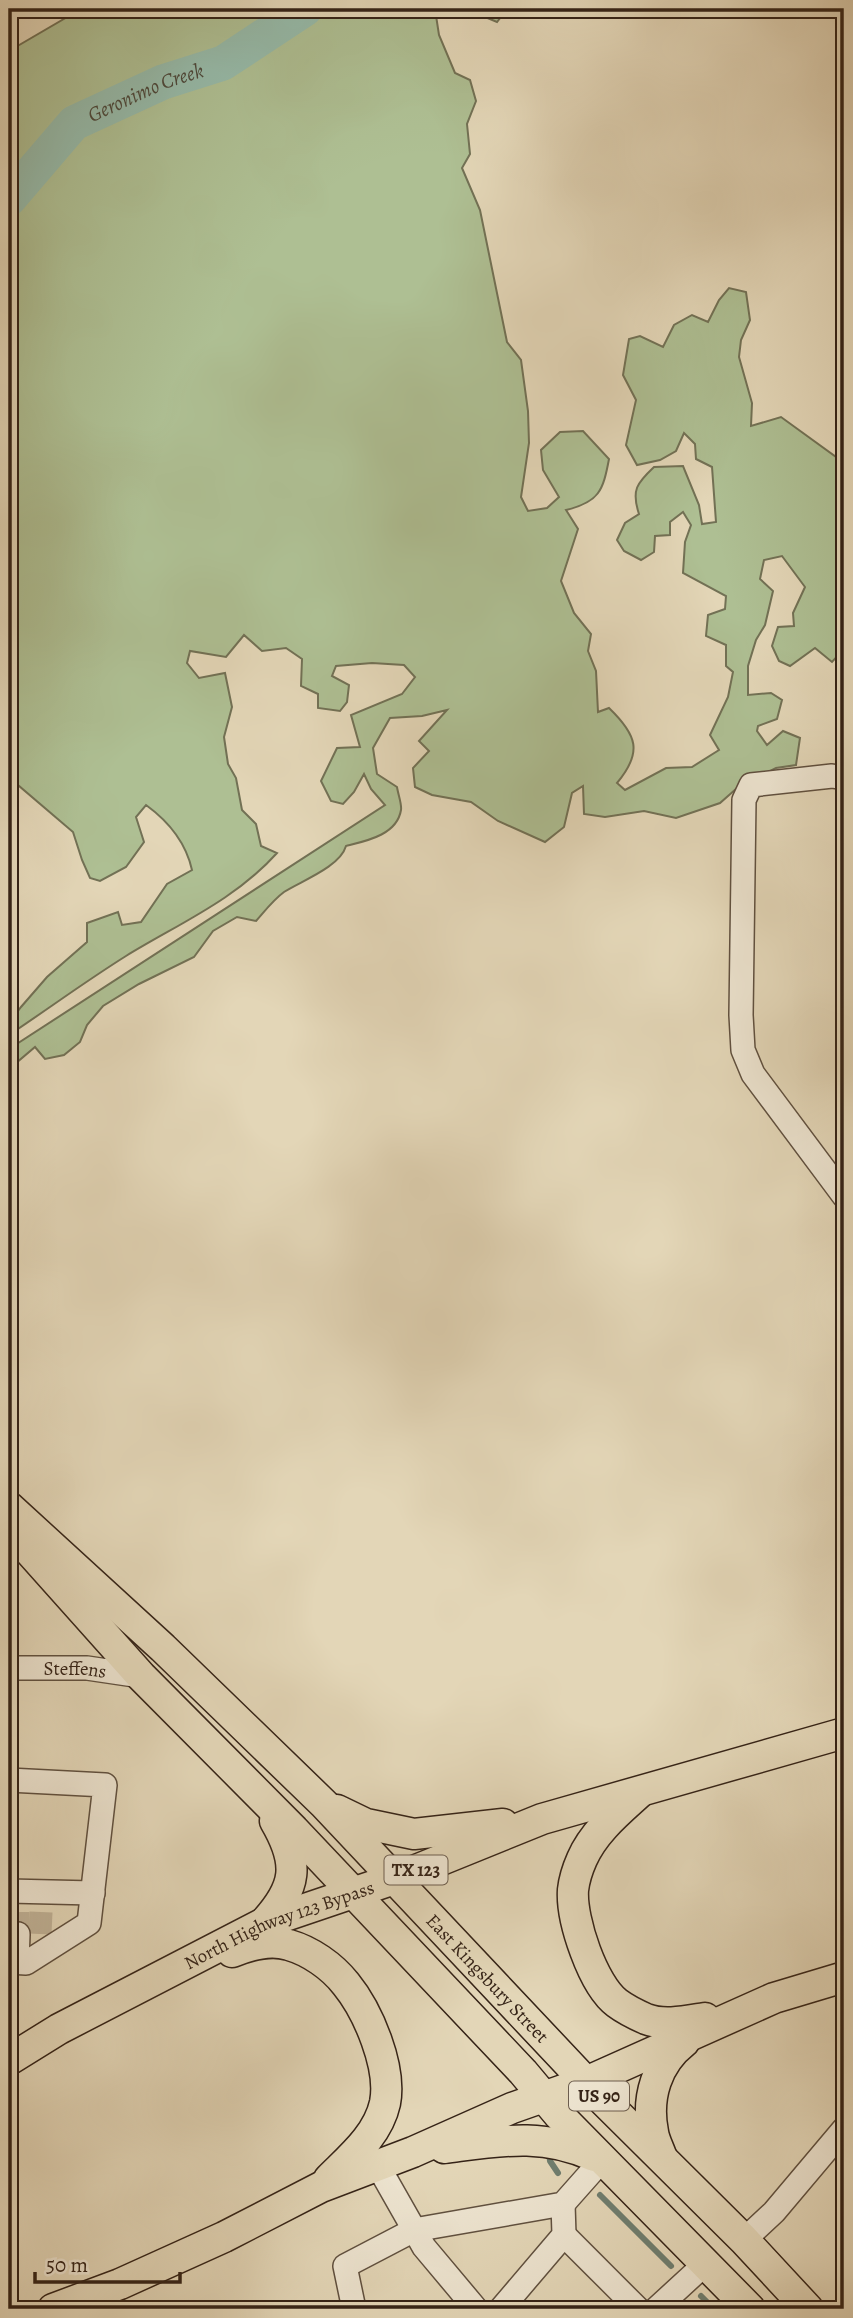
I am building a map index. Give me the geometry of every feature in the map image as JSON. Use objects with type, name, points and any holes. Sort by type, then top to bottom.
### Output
[{"type":"main road","name":"East Kingsbury Street","points":[[9,1507],[163,1648],[324,1804],[586,2082],[744,2239],[808,2309]]},
{"type":"main road","name":"East Kingsbury Street","points":[[9,1528],[141,1676],[294,1830],[602,2160],[750,2309]]},
{"type":"main road","name":"North Highway 123 Bypass","points":[[9,2060],[59,2029],[264,1923],[352,1894],[541,1819],[844,1733]]},
{"type":"main road","points":[[640,1791],[604,1825],[582,1859],[573,1889],[575,1921],[597,1977],[615,2002],[648,2020],[667,2023],[709,2018],[844,1977]]},
{"type":"main road","points":[[262,1800],[286,1841],[292,1865],[290,1886],[279,1906],[264,1923]]},
{"type":"main road","points":[[324,1804],[366,1824],[414,1834],[541,1819]]},
{"type":"main road","points":[[135,1989],[255,1943],[286,1944],[310,1953],[346,1983],[379,2046],[386,2077],[385,2103],[375,2129],[321,2187]]},
{"type":"main road","points":[[54,2309],[120,2284],[224,2237],[321,2187],[413,2152],[512,2108],[586,2082],[774,1998]]},
{"type":"main road","points":[[664,2161],[653,2132],[654,2090],[659,2070],[669,2054],[698,2030]]},
{"type":"main road","points":[[413,2152],[512,2139],[537,2140],[574,2147],[602,2160]]},
{"type":"street","points":[[838,777],[751,785],[744,800],[741,1015],[743,1050],[753,1074],[844,1196]]},
{"type":"street","name":"Steffens","points":[[9,1668],[87,1668],[141,1676]]},
{"type":"street","points":[[9,1780],[105,1786],[89,1923],[28,1915]]},
{"type":"street","points":[[28,1915],[93,1893]]},
{"type":"street","points":[[13,1962],[26,1963],[28,1915]]},
{"type":"street","points":[[744,2239],[774,2212],[844,2129]]},
{"type":"street","points":[[354,2309],[345,2266],[414,2230],[563,2204],[602,2160]]},
{"type":"street","points":[[378,2166],[424,2248],[476,2309]]},
{"type":"street","points":[[501,2309],[564,2235],[563,2204]]},
{"type":"street","points":[[564,2235],[639,2309]]},
{"type":"street","points":[[656,2309],[705,2264]]},
{"type":"green space","points":[[81,9],[435,9],[439,35],[455,73],[470,80],[476,101],[467,124],[470,154],[462,168],[480,210],[507,342],[521,360],[529,443],[521,497],[528,511],[547,508],[559,497],[543,470],[541,450],[560,432],[583,431],[609,459],[598,494],[586,503],[566,510],[578,529],[561,581],[574,613],[591,634],[588,651],[596,671],[598,712],[609,708],[631,735],[631,762],[617,783],[625,790],[666,768],[692,767],[719,750],[710,735],[728,697],[733,672],[726,666],[726,645],[706,636],[708,615],[725,609],[726,596],[683,573],[685,542],[691,525],[683,512],[670,522],[670,535],[655,536],[654,552],[641,560],[624,551],[617,540],[625,523],[639,514],[637,488],[654,467],[683,466],[699,505],[702,524],[716,522],[712,467],[696,459],[695,444],[684,433],[676,451],[660,460],[637,465],[626,445],[636,400],[623,375],[629,339],[640,336],[663,347],[674,325],[692,315],[708,322],[719,300],[729,288],[746,292],[750,320],[741,340],[739,357],[752,403],[751,426],[781,417],[836,457],[844,473],[844,649],[832,662],[815,648],[790,666],[779,661],[772,646],[778,627],[794,626],[793,613],[805,587],[782,556],[764,560],[760,579],[773,591],[765,625],[756,640],[748,666],[748,695],[771,693],[782,700],[777,719],[758,726],[757,731],[767,745],[783,731],[800,738],[796,765],[776,768],[737,788],[720,803],[676,818],[644,811],[605,817],[584,814],[583,786],[572,793],[564,827],[545,842],[498,821],[471,802],[432,795],[415,787],[413,768],[429,751],[419,741],[447,710],[422,716],[390,718],[373,748],[377,774],[397,787],[401,810],[394,825],[380,836],[346,846],[342,854],[328,867],[284,892],[256,921],[237,917],[213,931],[194,957],[139,984],[103,1006],[87,1025],[80,1042],[64,1055],[45,1059],[35,1047],[9,1069],[9,1049],[385,805],[371,789],[364,774],[354,792],[343,804],[331,801],[321,781],[337,748],[360,747],[351,715],[402,694],[415,677],[404,665],[372,663],[336,666],[332,676],[349,685],[347,702],[340,711],[318,708],[318,694],[301,686],[302,659],[286,648],[262,651],[244,635],[226,657],[190,651],[187,663],[199,678],[225,673],[232,707],[224,737],[228,764],[236,778],[242,810],[256,824],[261,846],[277,853],[261,870],[224,898],[96,975],[9,1035],[9,1023],[21,1007],[47,977],[87,942],[87,923],[118,912],[122,925],[141,922],[167,884],[192,870],[175,833],[146,805],[136,817],[144,842],[126,867],[100,881],[90,878],[73,832],[19,786],[11,789],[9,801],[9,51]]},
{"type":"green space","points":[[466,9],[507,9],[497,22]]},
{"type":"waterway","name":"Geronimo Creek","points":[[9,199],[74,123],[163,82],[223,63],[305,9]]},
{"type":"waterway","points":[[549,2153],[550,2161],[558,2173]]},
{"type":"waterway","points":[[600,2195],[671,2266]]},
{"type":"waterway","points":[[701,2296],[714,2309]]},
{"type":"tunnel","points":[[18,1912],[18,1934]]},
{"type":"tunnel","points":[[40,1934],[41,1912]]}]
